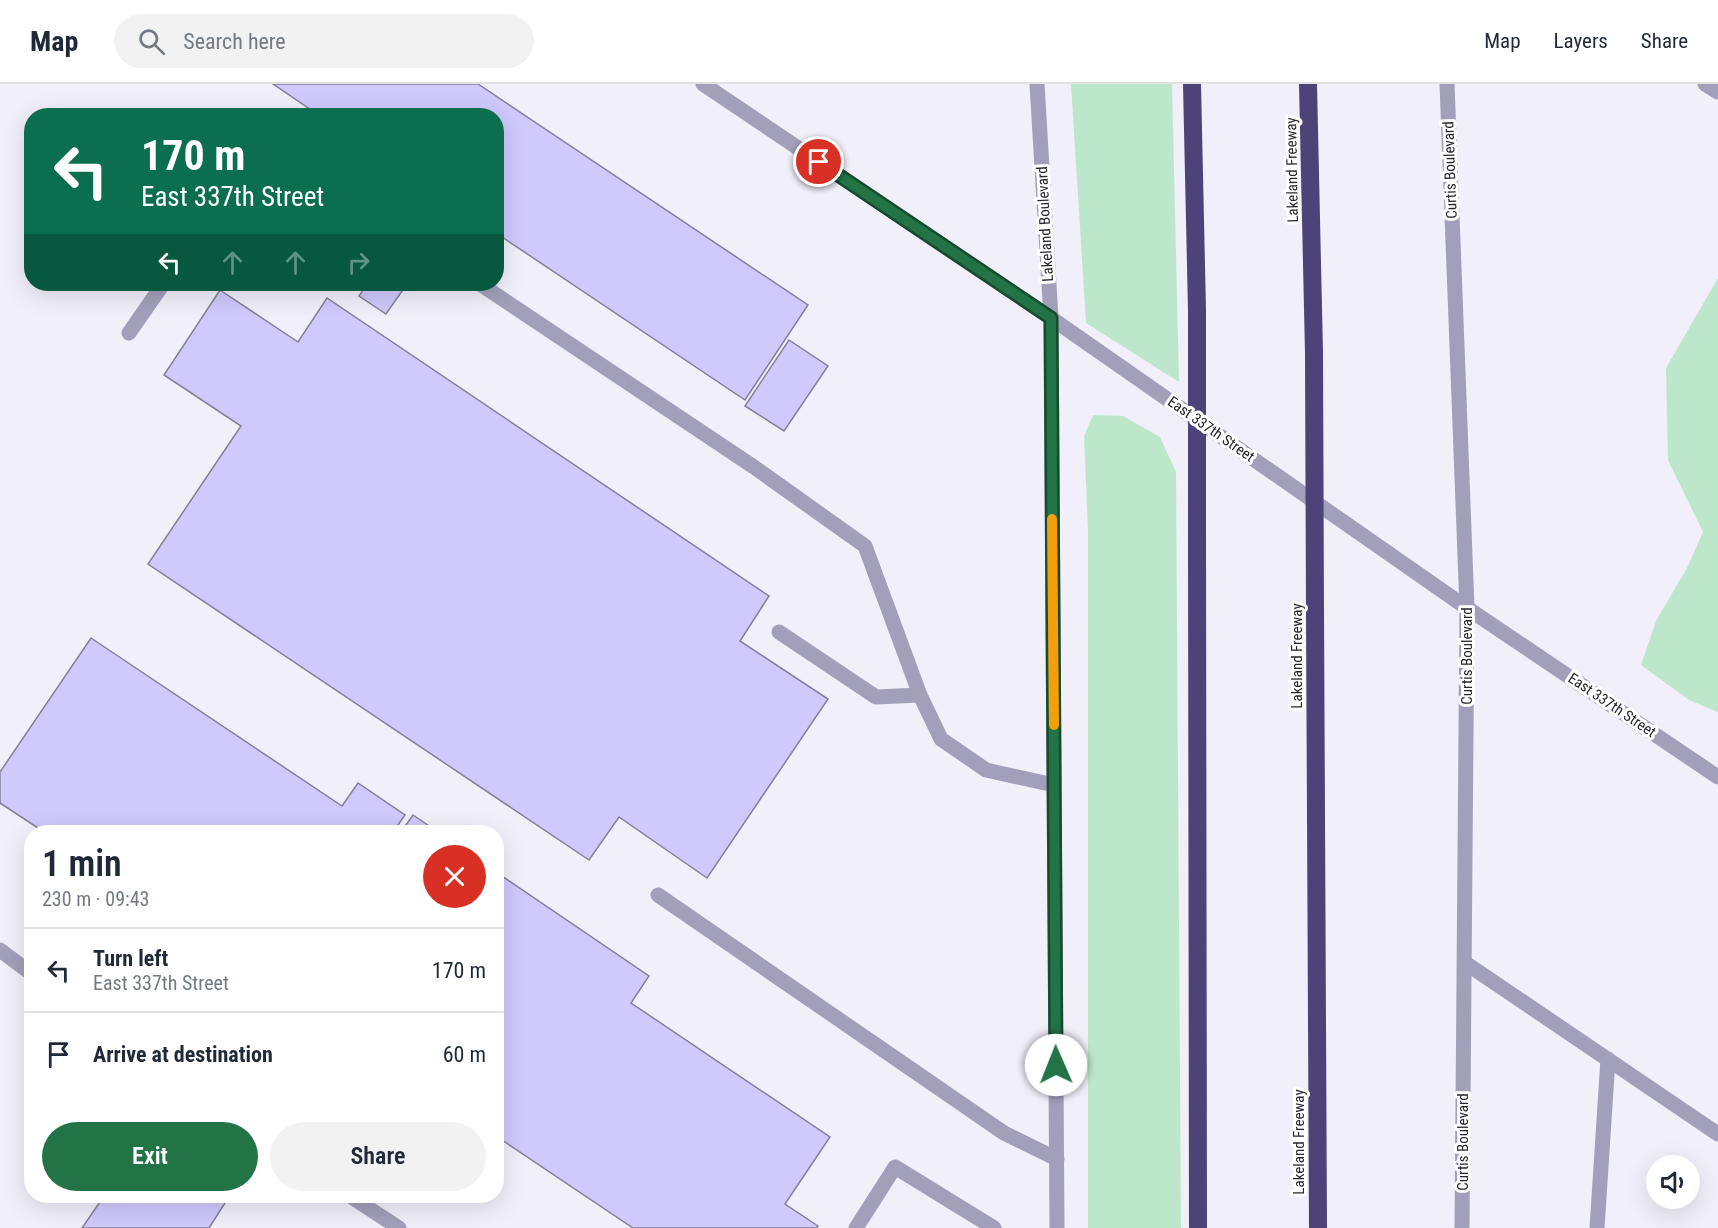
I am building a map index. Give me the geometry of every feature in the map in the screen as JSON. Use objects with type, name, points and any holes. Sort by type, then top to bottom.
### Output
[{"type":"highway","points":[[1192,84],[1197,311],[1198,1228]]},
{"type":"highway","name":"Lakeland Freeway","points":[[1308,84],[1314,353],[1317,1228]]},
{"type":"street","name":"East 337th Street","points":[[703,84],[1051,318],[1467,608],[1718,777]]},
{"type":"street","name":"Lakeland Boulevard","points":[[1037,84],[1051,318],[1057,1228]]},
{"type":"street","name":"Curtis Boulevard","points":[[1447,84],[1467,608],[1462,1228]]},
{"type":"street","points":[[1705,84],[1718,92]]},
{"type":"street","points":[[129,333],[158,291]]},
{"type":"street","points":[[491,291],[754,466],[865,546],[920,695],[941,739],[986,771],[1054,785]]},
{"type":"street","points":[[779,632],[876,697],[920,695]]},
{"type":"street","points":[[658,895],[1004,1133],[1057,1159]]},
{"type":"street","points":[[0,950],[24,968]]},
{"type":"street","points":[[1464,962],[1718,1134]]},
{"type":"street","points":[[1598,1228],[1608,1059]]},
{"type":"street","points":[[856,1228],[896,1167],[994,1228]]},
{"type":"street","points":[[362,1203],[399,1228]]},
{"type":"green space","points":[[1071,84],[1172,84],[1179,382],[1086,323]]},
{"type":"green space","points":[[1718,278],[1718,712],[1689,700],[1641,665],[1656,621],[1688,566],[1703,532],[1668,460],[1666,368]]},
{"type":"green space","points":[[1093,415],[1123,416],[1160,437],[1176,472],[1181,1228],[1088,1228],[1088,531],[1084,436]]},
{"type":"building","points":[[273,84],[478,84],[808,305],[745,400],[504,238],[504,108],[308,108]]},
{"type":"building","points":[[219,291],[298,342],[327,298],[769,596],[740,641],[828,699],[707,878],[619,817],[589,860],[148,564],[241,426],[164,375]]},
{"type":"building","points":[[362,291],[402,291],[386,314],[359,296]]},
{"type":"building","points":[[789,340],[828,366],[784,431],[745,406]]},
{"type":"building","points":[[91,638],[342,806],[358,783],[405,815],[398,825],[33,825],[0,803],[0,772]]},
{"type":"building","points":[[413,815],[428,825],[406,825]]},
{"type":"building","points":[[504,877],[649,976],[631,1003],[830,1137],[785,1204],[818,1226],[816,1228],[633,1228],[504,1141]]},
{"type":"building","points":[[99,1203],[225,1203],[209,1228],[82,1228]]},
{"type":"slow traffic","points":[[1052,519],[1054,725]]},
{"type":"route","points":[[819,162],[1051,318],[1056,1065]]}]
